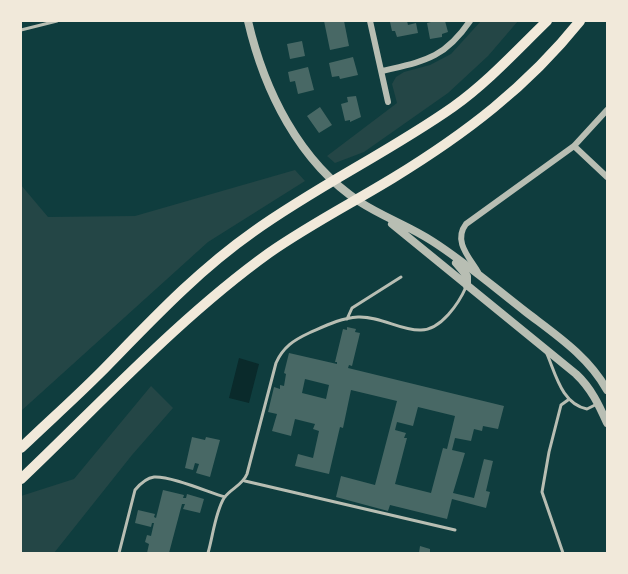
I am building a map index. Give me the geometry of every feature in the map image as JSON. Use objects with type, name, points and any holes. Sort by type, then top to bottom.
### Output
[{"type":"highway","points":[[536,32],[541,21]]},
{"type":"highway","points":[[21,448],[98,375],[178,293],[219,257],[282,213],[454,106],[497,71],[547,21]]},
{"type":"highway","points":[[21,479],[208,300],[271,252],[394,178],[486,115],[529,78],[579,21]]},
{"type":"street","points":[[248,21],[256,57],[270,90],[283,115],[316,162],[342,189],[385,218],[435,257],[546,351],[562,361],[584,381],[607,423]]},
{"type":"street","points":[[370,21],[388,102]]},
{"type":"street","points":[[382,71],[418,63],[438,55],[462,33],[470,21]]},
{"type":"street","points":[[481,276],[463,248],[460,239],[466,224],[574,146],[607,110]]},
{"type":"street","points":[[574,146],[607,177]]},
{"type":"street","points":[[385,218],[420,233],[481,276],[587,361],[607,392],[598,403]]},
{"type":"street","points":[[451,255],[467,276],[467,286]]},
{"type":"lane","points":[[21,30],[57,21]]},
{"type":"lane","points":[[347,319],[352,308],[401,276]]},
{"type":"lane","points":[[208,553],[225,497],[244,481],[279,355],[284,348],[297,339],[329,324],[347,319],[374,318],[422,331],[438,324],[448,315],[467,286]]},
{"type":"lane","points":[[546,351],[568,399],[575,407],[587,410],[598,403]]},
{"type":"lane","points":[[563,553],[542,489],[561,405],[568,399]]},
{"type":"lane","points":[[119,553],[135,490],[140,483],[152,477],[164,478],[225,497]]},
{"type":"lane","points":[[244,481],[455,530]]},
{"type":"shaded area","points":[[481,21],[518,21],[488,56],[448,93],[364,152],[335,163],[327,156],[397,103],[392,84],[396,77],[404,72],[430,65],[451,54]]},
{"type":"shaded area","points":[[295,170],[305,181],[208,242],[21,411],[21,185],[48,217],[135,216]]},
{"type":"shaded area","points":[[239,358],[259,364],[249,403],[229,398]]},
{"type":"shaded area","points":[[151,386],[173,408],[132,455],[54,553],[21,553],[21,496],[74,479]]},
{"type":"building","points":[[324,21],[344,21],[349,46],[330,50]]},
{"type":"building","points":[[407,21],[408,25],[416,23],[418,33],[397,37],[395,31],[392,31],[390,22]]},
{"type":"building","points":[[445,21],[448,32],[442,34],[442,37],[430,39],[427,23]]},
{"type":"building","points":[[302,41],[305,56],[290,59],[287,44]]},
{"type":"building","points":[[353,57],[358,75],[340,79],[339,76],[332,77],[329,63]]},
{"type":"building","points":[[308,67],[314,90],[298,94],[295,81],[290,82],[288,72]]},
{"type":"building","points":[[356,96],[361,117],[350,122],[350,120],[345,121],[341,104],[348,102],[347,97]]},
{"type":"building","points":[[320,107],[332,125],[319,133],[307,116]]},
{"type":"building","points":[[347,327],[356,329],[355,332],[360,333],[352,366],[349,365],[348,368],[504,406],[498,429],[483,426],[482,431],[474,429],[471,441],[455,438],[452,450],[465,453],[453,493],[474,498],[484,459],[493,461],[486,491],[490,492],[486,508],[452,499],[447,519],[390,505],[388,511],[336,497],[341,476],[375,485],[397,401],[351,390],[343,428],[340,427],[329,474],[295,466],[298,454],[313,458],[319,431],[313,429],[315,424],[295,419],[291,436],[272,431],[277,414],[268,412],[274,387],[280,389],[280,385],[284,386],[286,374],[284,373],[289,353],[337,364],[335,362],[343,329],[347,330]],"holes":[[[305,379],[329,385],[326,399],[302,393]],[[418,407],[455,416],[447,449],[443,448],[431,493],[395,484],[407,438],[404,438],[406,433],[395,430],[397,422],[413,426]]]},
{"type":"building","points":[[192,437],[220,440],[210,477],[196,473],[199,464],[195,463],[193,470],[185,468]]},
{"type":"building","points":[[163,490],[184,495],[183,498],[186,498],[187,494],[204,499],[200,513],[183,509],[185,504],[182,504],[169,553],[147,553],[149,544],[145,542],[147,535],[151,536],[154,523],[151,527],[135,523],[138,510],[155,514],[156,518]]},
{"type":"building","points":[[420,546],[430,549],[430,553],[419,553]]}]
